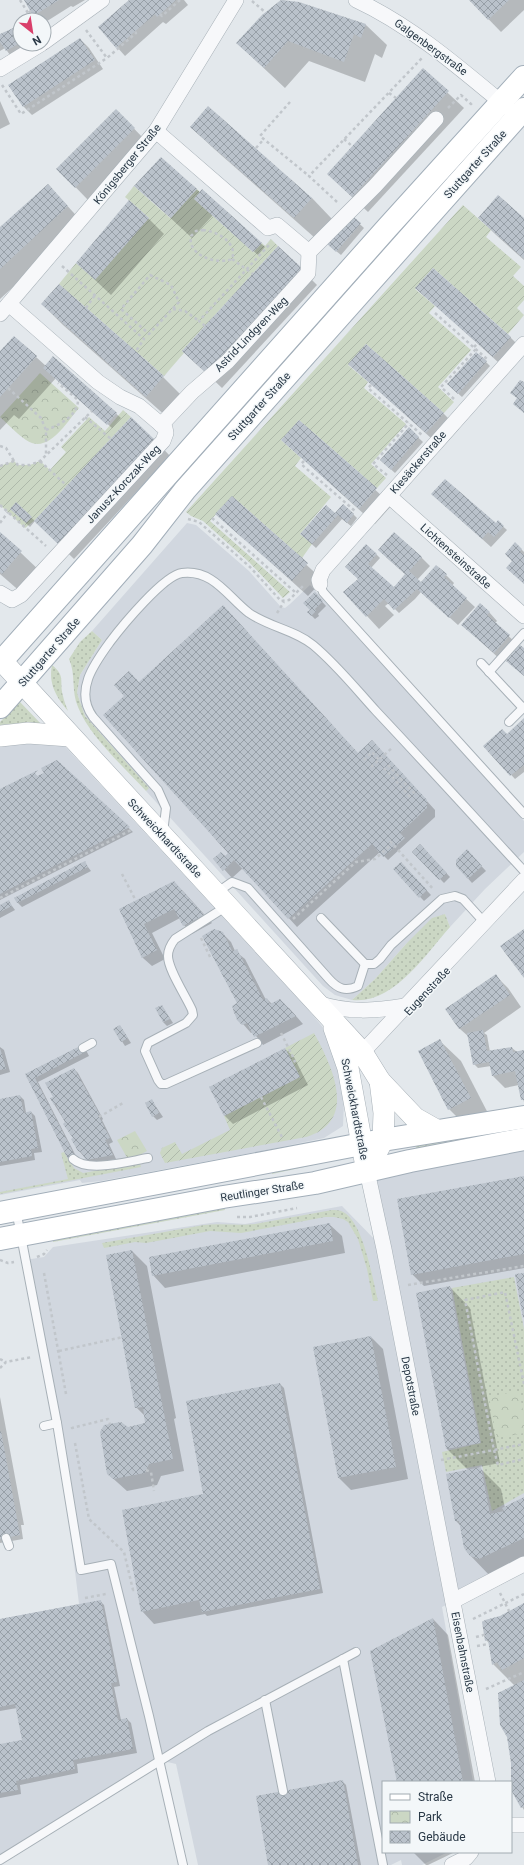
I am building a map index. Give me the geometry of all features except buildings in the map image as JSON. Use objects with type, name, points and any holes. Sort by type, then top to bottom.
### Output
[{"type":"main road","name":"Stuttgarter Straße","points":[[1,661],[493,95],[524,77]]},
{"type":"main road","name":"Stuttgarter Straße","points":[[0,707],[142,545],[185,490],[522,115]]},
{"type":"main road","name":"Schweickhardtstraße","points":[[1,661],[362,1052],[380,1081],[384,1105],[383,1140],[367,1171]]},
{"type":"main road","points":[[0,736],[28,733],[70,736]]},
{"type":"main road","name":"Schweickhardtstraße","points":[[330,1018],[348,1068],[367,1171]]},
{"type":"main road","points":[[380,1081],[415,1118],[438,1131]]},
{"type":"main road","points":[[8,1211],[383,1140],[524,1117]]},
{"type":"main road","name":"Reutlinger Straße","points":[[10,1237],[223,1197],[315,1183],[410,1161],[524,1139]]},
{"type":"street","points":[[52,36],[102,0]]},
{"type":"street","name":"Königsberger Straße","points":[[5,309],[49,255],[156,131],[236,0]]},
{"type":"street","name":"Galgenbergstraße","points":[[356,0],[393,19],[493,95],[522,115]]},
{"type":"street","points":[[0,69],[28,52]]},
{"type":"street","points":[[156,131],[268,228],[277,225],[309,252],[347,212],[375,186],[436,119]]},
{"type":"street","name":"Astrid-Lindgren-Weg","points":[[161,425],[192,392],[228,361],[308,273],[309,252]]},
{"type":"street","points":[[5,309],[98,382],[120,397],[139,406],[161,425]]},
{"type":"street","name":"Kiesäckerstraße","points":[[320,584],[319,580],[323,570],[523,346]]},
{"type":"street","name":"Janusz-Korczak-Weg","points":[[0,593],[12,600],[16,598],[57,556],[163,441],[166,433],[165,428],[161,425]]},
{"type":"street","name":"Lichtensteinstraße","points":[[394,491],[524,616]]},
{"type":"street","name":"Eugenstraße","points":[[348,1068],[524,880]]},
{"type":"street","name":"Eugenstraße","points":[[362,1052],[376,1045],[480,934],[484,922]]},
{"type":"street","name":"Eugenstraße","points":[[315,1002],[352,1011],[369,1011],[406,1006]]},
{"type":"street","name":"Depotstraße","points":[[367,1171],[453,1601]]},
{"type":"street","name":"Eisenbahnstraße","points":[[488,1781],[453,1601],[524,1564]]},
{"type":"street","points":[[512,1825],[524,1825]]},
{"type":"street","points":[[452,1865],[466,1858],[470,1853]]},
{"type":"lane","points":[[163,836],[166,808],[158,790],[93,717],[85,701],[84,690],[88,676],[101,654],[123,625],[170,578],[181,573],[199,573],[218,583],[243,608],[256,618],[312,644],[403,739],[524,871]]},
{"type":"lane","points":[[320,584],[323,592],[524,814]]},
{"type":"lane","points":[[489,672],[524,633]]},
{"type":"lane","points":[[481,663],[523,707],[509,722]]},
{"type":"lane","points":[[257,1043],[166,1084],[161,1084],[158,1080],[145,1051],[148,1043],[186,1023],[193,1015],[170,964],[168,951],[175,939],[222,899],[232,882],[248,888],[284,927],[329,980],[343,990],[358,986],[365,964]]},
{"type":"lane","points":[[321,918],[365,964],[374,964],[380,959],[391,945],[442,899],[455,896],[463,899],[484,922]]},
{"type":"lane","points":[[83,1048],[92,1043]]},
{"type":"lane","points":[[73,1159],[89,1166],[148,1158]]},
{"type":"lane","points":[[8,1211],[10,1237],[43,1354],[57,1423],[81,1570],[111,1564],[183,1865]]},
{"type":"lane","points":[[44,1426],[57,1423]]},
{"type":"lane","points":[[6,1538],[9,1546]]},
{"type":"lane","points":[[0,1860],[159,1760],[264,1700],[356,1652]]},
{"type":"lane","points":[[343,1659],[383,1865]]},
{"type":"lane","points":[[264,1700],[283,1791]]},
{"type":"path","points":[[20,0],[29,12]]},
{"type":"path","points":[[160,14],[162,16],[180,0]]},
{"type":"path","points":[[251,0],[265,12]]},
{"type":"path","points":[[78,18],[107,58]]},
{"type":"path","points":[[0,82],[21,114],[107,58],[136,33],[134,32]]},
{"type":"path","points":[[309,176],[432,48]]},
{"type":"path","points":[[77,72],[79,76]]},
{"type":"path","points":[[389,92],[396,98]]},
{"type":"path","points":[[436,119],[461,95],[471,104],[493,95]]},
{"type":"path","points":[[40,96],[43,100]]},
{"type":"path","points":[[290,102],[260,136],[309,176],[347,212]]},
{"type":"path","points":[[256,148],[264,139]]},
{"type":"path","points":[[344,139],[352,146]]},
{"type":"path","points":[[232,258],[233,248],[227,240],[219,235],[203,230],[196,231],[191,236],[192,246],[196,252],[220,261],[232,258],[253,274]]},
{"type":"path","points":[[199,321],[283,230]]},
{"type":"path","points":[[49,255],[144,339],[136,351]]},
{"type":"path","points":[[150,275],[172,285],[179,302],[149,334],[125,312],[121,309],[150,275]]},
{"type":"path","points":[[86,308],[95,296]]},
{"type":"path","points":[[172,309],[186,311],[205,326]]},
{"type":"path","points":[[120,317],[125,312]]},
{"type":"path","points":[[439,316],[442,312]]},
{"type":"path","points":[[435,313],[490,361]]},
{"type":"path","points":[[466,409],[441,387],[477,344]]},
{"type":"path","points":[[46,430],[65,420],[74,412],[78,405],[78,400],[58,382]]},
{"type":"path","points":[[371,385],[368,388],[418,431]]},
{"type":"path","points":[[8,388],[41,418],[46,430],[46,455]]},
{"type":"path","points":[[0,446],[6,448],[18,465],[40,461],[92,411]]},
{"type":"path","points":[[85,418],[111,439]]},
{"type":"path","points":[[394,491],[373,464],[410,419]]},
{"type":"path","points":[[0,466],[14,461]]},
{"type":"path","points":[[40,461],[67,486]]},
{"type":"path","points":[[304,461],[301,464],[366,521]]},
{"type":"path","points":[[342,499],[345,496]]},
{"type":"path","points":[[0,505],[57,556]]},
{"type":"path","points":[[0,523],[8,512]]},
{"type":"path","points":[[212,518],[296,593]]},
{"type":"path","points":[[236,540],[240,536]]},
{"type":"path","points":[[275,574],[278,569]]},
{"type":"path","points":[[371,767],[403,739]]},
{"type":"path","points":[[364,760],[372,752],[381,762]]},
{"type":"path","points":[[388,765],[416,795]]},
{"type":"path","points":[[384,768],[412,799]]},
{"type":"path","points":[[0,898],[110,839],[149,821]]},
{"type":"path","points":[[284,927],[314,898],[356,862],[375,859],[391,842],[442,899]]},
{"type":"path","points":[[122,874],[135,899]]},
{"type":"path","points":[[202,941],[210,954],[211,959]]},
{"type":"path","points":[[281,1033],[295,1061],[293,1062]]},
{"type":"path","points":[[261,1097],[284,1141]]},
{"type":"path","points":[[99,1117],[123,1103]]},
{"type":"path","points":[[391,1288],[524,1266]]},
{"type":"path","points":[[44,1273],[67,1400]]},
{"type":"path","points":[[524,1384],[505,1292],[465,1300],[498,1465],[524,1459]]},
{"type":"path","points":[[0,1368],[6,1362],[123,1337]]},
{"type":"path","points":[[0,1359],[6,1362]]},
{"type":"path","points":[[71,1421],[72,1428],[108,1419],[110,1424]]},
{"type":"path","points":[[74,1436],[89,1519],[124,1552],[133,1590],[84,1598]]},
{"type":"path","points":[[426,1463],[524,1444]]},
{"type":"path","points":[[146,1470],[151,1472],[154,1491]]},
{"type":"path","points":[[458,1627],[523,1596]]},
{"type":"path","points":[[472,1696],[524,1672]]},
{"type":"shaded area","points":[[187,523],[196,525],[249,571],[281,607],[285,608],[310,585],[524,821],[524,852],[485,889],[450,927],[445,914],[406,944],[375,979],[352,1000],[335,995],[323,986],[146,791],[148,788],[85,716],[77,693],[80,675],[102,640],[92,631]]},
{"type":"shaded area","points":[[60,741],[306,1007],[325,1030],[340,1068],[344,1101],[343,1126],[324,1138],[262,1151],[101,1181],[82,1183],[80,1180],[0,1195],[0,743]]},
{"type":"shaded area","points":[[524,1139],[524,1564],[442,1607],[473,1781],[382,1781],[382,1853],[446,1853],[422,1865],[402,1865],[401,1860],[391,1865],[198,1865],[176,1764],[159,1760],[0,1860],[0,1619],[79,1604],[57,1423],[25,1260],[44,1257],[53,1247],[217,1222],[245,1224],[342,1206],[384,1249],[367,1171]]},
{"type":"green space","points":[[134,186],[170,218],[197,189],[200,192],[194,199],[253,252],[262,243],[265,246],[271,239],[278,246],[182,351],[184,353],[164,376],[59,284],[76,263],[95,279],[149,218],[125,197]]},
{"type":"green space","points":[[463,205],[491,230],[486,237],[521,267],[513,276],[524,286],[524,300],[517,308],[524,315],[508,334],[433,268],[415,289],[435,306],[429,313],[471,350],[438,387],[454,402],[444,413],[366,344],[348,365],[368,382],[364,388],[406,424],[371,464],[386,478],[377,488],[299,420],[281,440],[301,458],[295,466],[331,497],[300,534],[312,544],[302,558],[232,496],[210,521],[290,592],[283,598],[249,562],[203,521],[186,512]]},
{"type":"green space","points":[[40,373],[79,408],[56,435],[42,443],[34,444],[23,438],[0,417]]},
{"type":"green space","points":[[123,410],[131,417],[34,521],[25,528],[0,505],[0,466],[14,461],[18,465],[30,465],[40,461],[50,470],[66,452],[61,447],[89,417],[105,431]]},
{"type":"green space","points":[[92,631],[102,640],[80,675],[77,693],[85,716],[149,788],[146,791],[118,762],[90,729],[78,707],[69,659],[80,642]]},
{"type":"green space","points":[[52,665],[61,676],[64,702],[68,711],[54,690],[51,678]]},
{"type":"green space","points":[[20,702],[43,726],[28,723],[0,725],[0,722]]},
{"type":"green space","points":[[445,914],[450,927],[407,976],[395,986],[381,994],[367,999],[352,1000],[375,979],[406,944],[432,918]]},
{"type":"green space","points":[[314,1033],[328,1061],[337,1091],[337,1106],[332,1119],[322,1129],[306,1137],[165,1163],[160,1153],[162,1148],[175,1142],[182,1154],[230,1130],[224,1116],[300,1077],[285,1048]]},
{"type":"green space","points":[[524,1126],[524,1131],[417,1151],[415,1144]]},
{"type":"green space","points":[[135,1131],[147,1151],[129,1161],[117,1140]]},
{"type":"green space","points":[[64,1152],[74,1168],[83,1173],[140,1163],[141,1167],[0,1194],[0,1192],[68,1179],[61,1153]]},
{"type":"green space","points":[[335,1159],[332,1161],[272,1174],[272,1170]]},
{"type":"green space","points":[[224,1207],[225,1210],[53,1242],[53,1239]]},
{"type":"green space","points":[[332,1210],[341,1211],[349,1216],[355,1225],[366,1251],[378,1301],[373,1301],[367,1269],[358,1239],[348,1222],[334,1217],[325,1217],[241,1233],[210,1231],[146,1243],[135,1242],[104,1248],[102,1243],[204,1225],[255,1224]]},
{"type":"green space","points":[[514,1277],[524,1329],[524,1493],[492,1511],[482,1465],[446,1472],[442,1452],[481,1443],[452,1288]]},
{"type":"green space","points":[[519,1391],[524,1416],[524,1433],[497,1438],[489,1397]]}]
